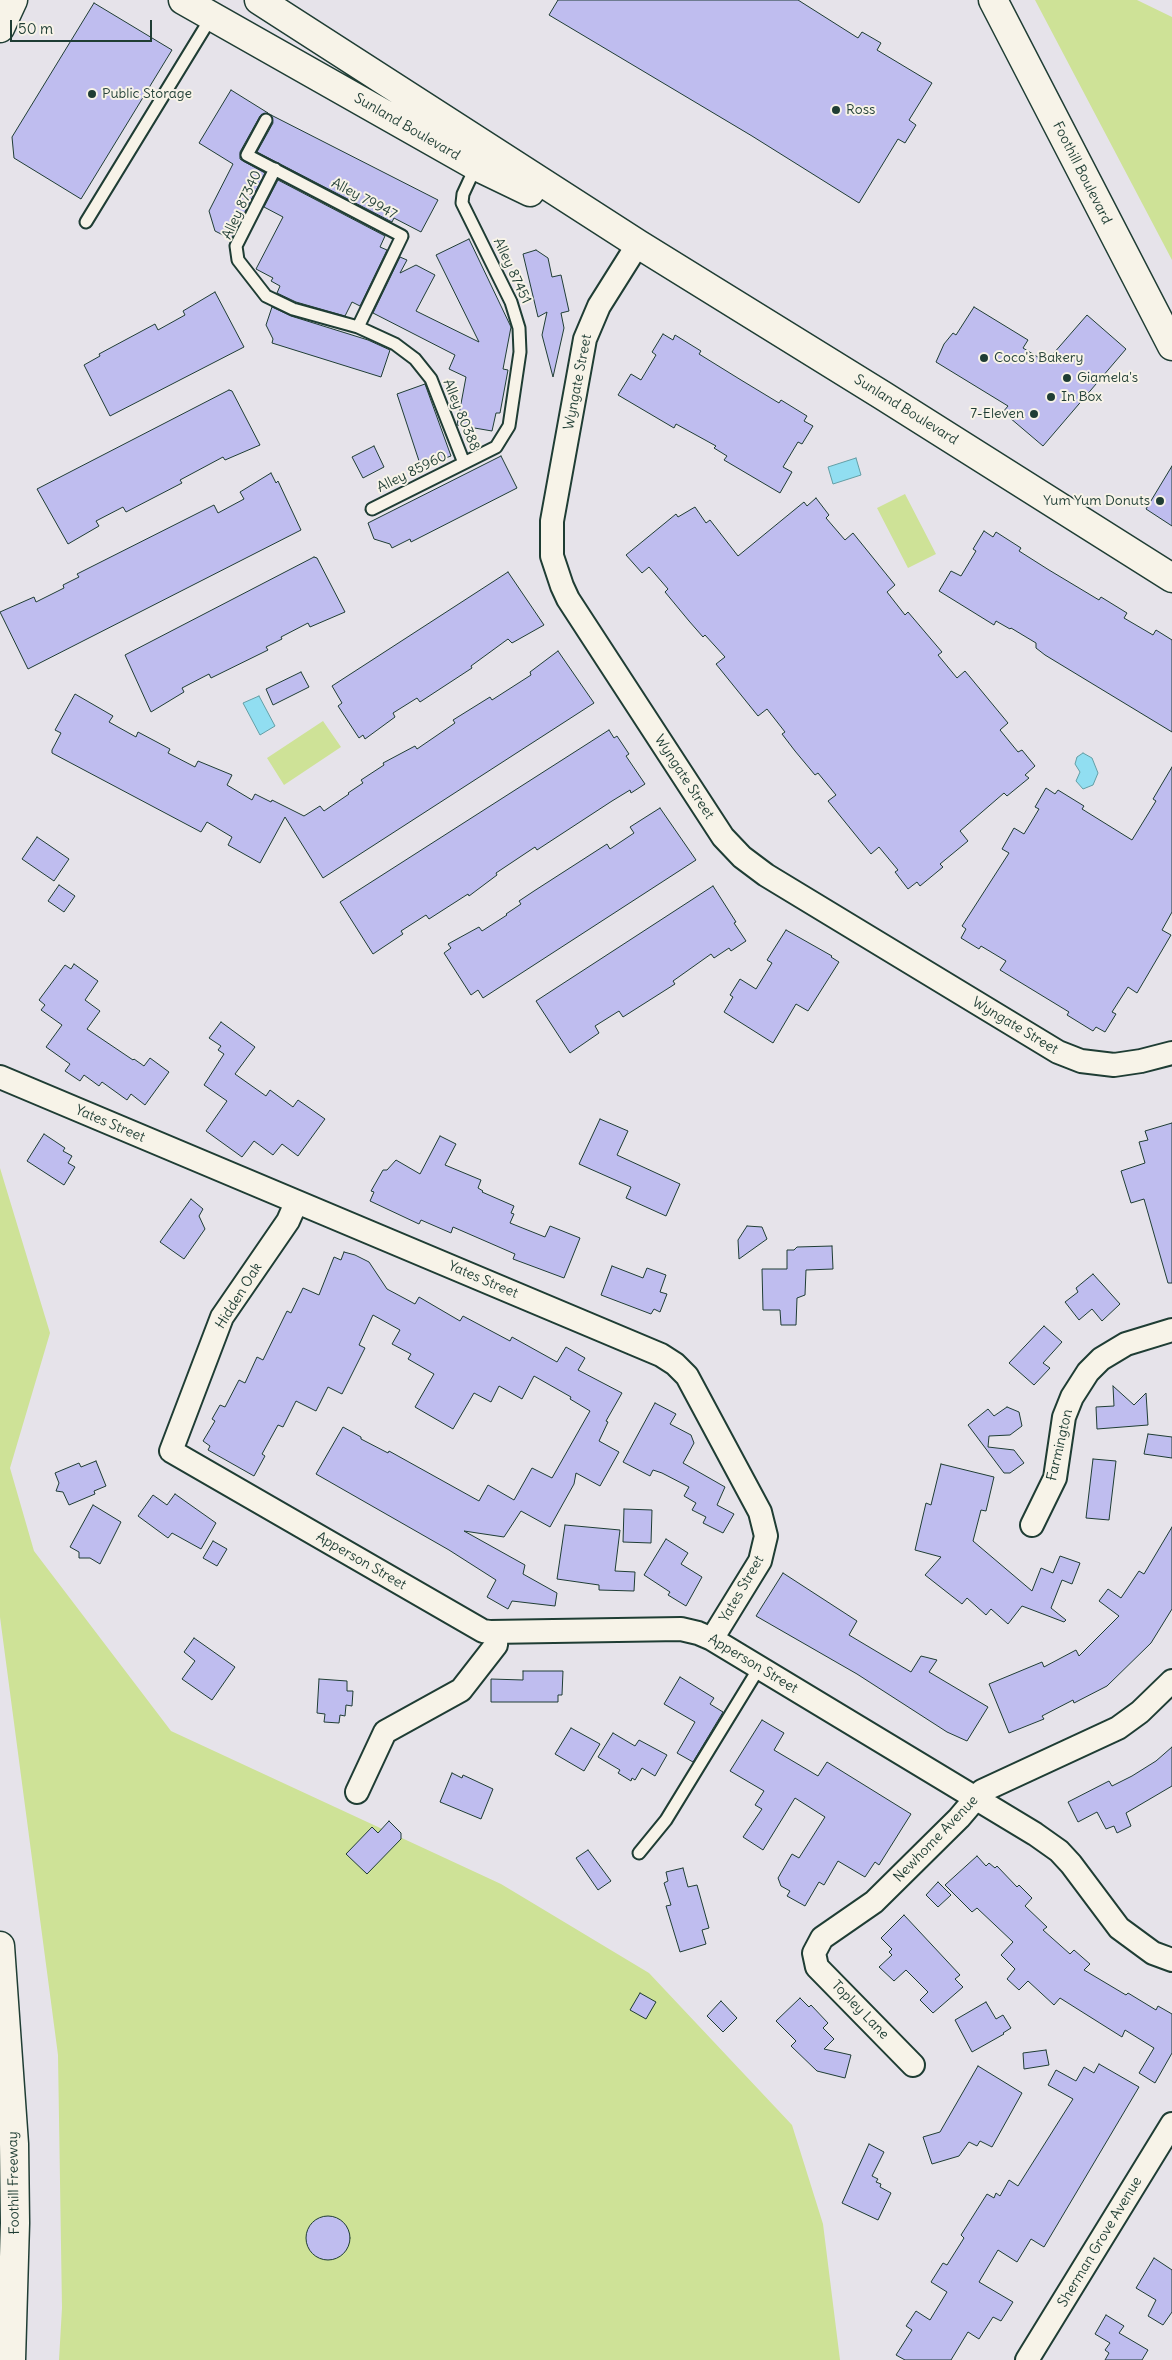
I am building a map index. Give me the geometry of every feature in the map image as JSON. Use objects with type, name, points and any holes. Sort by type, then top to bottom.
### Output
[{"type":"main road","points":[[0,28],[13,0]]},
{"type":"main road","name":"Sunland Boulevard","points":[[183,0],[476,166],[638,244]]},
{"type":"main road","name":"Sunland Boulevard","points":[[259,0],[638,244],[1159,564],[1172,578]]},
{"type":"main road","name":"Foothill Boulevard","points":[[993,0],[1172,346]]},
{"type":"main road","name":"Foothill Freeway","points":[[0,1946],[14,2144],[15,2223],[11,2360]]},
{"type":"street","name":"Wyngate Street","points":[[638,244],[599,306],[585,338],[552,520],[552,556],[568,599],[723,837],[742,857],[766,875],[1058,1052],[1081,1061],[1114,1065],[1141,1062],[1172,1054]]},
{"type":"street","name":"Yates Street","points":[[0,1077],[296,1203],[661,1354],[675,1364],[687,1376],[760,1512],[766,1536],[766,1545],[760,1561],[712,1639]]},
{"type":"street","name":"Hidden Oak","points":[[171,1450],[222,1317],[288,1220],[296,1203]]},
{"type":"street","name":"Farmington","points":[[1032,1526],[1054,1478],[1064,1417],[1072,1397],[1083,1379],[1101,1359],[1114,1350],[1126,1344],[1172,1330]]},
{"type":"street","name":"Apperson Street","points":[[171,1450],[476,1627],[490,1632],[681,1629],[698,1632],[712,1639],[976,1798],[1059,1851],[1119,1928],[1141,1946],[1172,1960]]},
{"type":"street","points":[[357,1792],[385,1732],[461,1690],[496,1644],[497,1632]]},
{"type":"street","name":"Newhome Avenue","points":[[814,1952],[822,1938],[874,1902],[959,1818],[982,1791],[1002,1780],[1067,1753],[1118,1728],[1146,1706],[1172,1681]]},
{"type":"street","name":"Topley Lane","points":[[814,1952],[817,1967],[913,2065]]},
{"type":"street","name":"Sherman Grove Avenue","points":[[1027,2360],[1172,2124]]},
{"type":"lane","points":[[86,222],[212,16]]},
{"type":"lane","points":[[266,120],[247,155],[275,169]]},
{"type":"lane","name":"Alley 87451","points":[[464,463],[496,447],[508,426],[520,352],[519,328],[512,302],[462,203],[463,194],[476,166]]},
{"type":"lane","name":"Alley 79947","points":[[275,169],[402,236],[358,327]]},
{"type":"lane","name":"Alley 87340","points":[[275,169],[236,246],[238,260],[266,296],[293,309],[358,327]]},
{"type":"lane","name":"Alley 80388","points":[[358,327],[395,344],[415,359],[431,379],[464,463]]},
{"type":"lane","name":"Alley 85960","points":[[372,508],[464,463]]},
{"type":"lane","points":[[639,1853],[666,1820],[759,1668]]},
{"type":"green space","points":[[1035,0],[1137,0],[1172,17],[1172,260]]},
{"type":"green space","points":[[905,494],[936,554],[908,568],[877,508]]},
{"type":"green space","points":[[323,721],[341,747],[284,785],[267,758]]},
{"type":"green space","points":[[0,1168],[50,1333],[10,1468],[34,1551],[171,1731],[501,1884],[649,1973],[792,2125],[823,2224],[840,2360],[59,2360],[62,2308],[58,2055],[0,1617]]},
{"type":"water","points":[[856,458],[861,475],[833,484],[828,467]]},
{"type":"water","points":[[259,696],[275,726],[260,735],[243,703]]},
{"type":"water","points":[[1083,753],[1092,758],[1098,773],[1093,785],[1083,789],[1076,781],[1080,772],[1075,764],[1077,757]]},
{"type":"building","points":[[558,0],[798,0],[858,38],[862,32],[881,43],[877,50],[932,83],[909,120],[916,125],[905,143],[898,139],[859,203],[752,136],[549,15]]},
{"type":"building","name":"Public Storage","points":[[94,3],[172,50],[81,199],[14,158],[12,137]]},
{"type":"building","points":[[231,90],[268,113],[260,116],[240,152],[240,159],[265,173],[231,239],[215,231],[209,211],[233,164],[199,143]]},
{"type":"building","points":[[271,115],[438,200],[421,232],[394,218],[392,222],[257,152],[273,123]]},
{"type":"building","points":[[278,180],[385,236],[380,247],[387,250],[360,306],[352,302],[345,316],[296,302],[277,293],[280,286],[271,281],[273,278],[256,269],[283,217],[264,207]]},
{"type":"building","points":[[469,239],[511,327],[503,369],[508,370],[500,413],[496,413],[492,431],[457,425],[466,377],[449,369],[455,355],[373,313],[400,257],[407,260],[400,273],[416,265],[435,275],[416,311],[479,342],[436,255]]},
{"type":"building","points":[[536,250],[548,258],[552,277],[561,275],[569,311],[561,313],[564,328],[553,377],[542,335],[547,312],[538,317],[523,254]]},
{"type":"building","points":[[215,292],[244,347],[110,416],[84,365],[100,356],[99,354],[155,324],[158,330],[185,315],[183,311]]},
{"type":"building","points":[[272,307],[291,316],[368,340],[390,350],[381,377],[272,343],[273,339],[266,325]]},
{"type":"building","points":[[974,307],[1028,340],[1023,348],[1046,362],[1087,315],[1126,349],[1043,446],[1003,412],[1008,406],[936,362],[944,344],[953,333],[956,335]]},
{"type":"building","points":[[663,334],[673,340],[675,335],[701,351],[699,354],[741,380],[779,403],[781,400],[807,416],[804,421],[813,426],[802,444],[798,442],[783,467],[792,472],[780,493],[724,460],[727,456],[714,448],[716,446],[676,424],[674,428],[618,395],[631,374],[641,380],[656,355],[652,352]]},
{"type":"building","points":[[425,384],[451,456],[421,467],[397,394]]},
{"type":"building","points":[[229,390],[232,391],[260,445],[225,460],[223,457],[180,480],[182,483],[126,512],[123,507],[96,521],[99,526],[68,544],[37,489]]},
{"type":"building","points":[[374,446],[384,467],[363,478],[352,457]]},
{"type":"building","points":[[501,456],[517,488],[411,542],[410,539],[392,548],[390,544],[374,539],[368,523]]},
{"type":"building","points":[[1172,466],[1172,526],[1146,509]]},
{"type":"building","points":[[271,473],[276,483],[278,481],[301,530],[28,669],[0,612],[34,597],[36,602],[64,588],[63,585],[79,577],[77,574],[214,505],[218,513],[244,499],[240,492]]},
{"type":"building","points":[[816,498],[829,515],[826,518],[845,540],[853,533],[895,585],[887,592],[905,615],[908,612],[942,652],[938,655],[957,678],[965,671],[1008,723],[1000,730],[1018,752],[1022,750],[1035,766],[1025,775],[1029,778],[1007,796],[1004,793],[960,831],[968,841],[940,864],[943,867],[920,886],[917,882],[908,889],[895,872],[898,870],[879,847],[871,854],[828,801],[836,795],[818,773],[815,775],[795,751],[782,734],[785,732],[767,709],[758,716],[716,664],[725,657],[689,621],[665,592],[668,589],[649,567],[642,573],[626,555],[676,514],[678,517],[695,507],[706,523],[710,520],[738,556],[804,502],[807,506]]},
{"type":"building","points":[[984,531],[993,537],[996,532],[1021,548],[1019,551],[1049,570],[1099,600],[1101,597],[1127,613],[1124,618],[1153,635],[1156,630],[1172,640],[1172,732],[1045,655],[1036,648],[1036,643],[996,621],[994,625],[939,591],[951,571],[961,576],[976,551],[973,549]]},
{"type":"building","points":[[314,557],[317,558],[345,612],[310,627],[308,623],[266,647],[268,650],[211,678],[209,674],[182,688],[184,692],[151,712],[125,655]]},
{"type":"building","points":[[508,572],[544,625],[512,643],[508,639],[471,666],[472,668],[420,702],[417,698],[393,713],[395,717],[365,739],[363,735],[359,738],[338,706],[342,703],[332,686]]},
{"type":"building","points":[[558,651],[594,703],[323,878],[285,817],[260,863],[228,845],[232,837],[207,822],[201,832],[52,753],[61,733],[55,730],[75,694],[113,716],[109,722],[136,737],[138,732],[170,749],[168,753],[195,767],[198,761],[232,775],[227,785],[252,800],[255,794],[304,816],[320,806],[324,811],[363,783],[361,780],[384,765],[383,763],[415,746],[417,749],[455,723],[453,720],[490,697],[492,700],[531,675],[530,672]]},
{"type":"building","points":[[301,672],[309,687],[273,705],[266,689]]},
{"type":"building","points":[[609,730],[614,738],[617,736],[629,754],[626,756],[645,784],[631,793],[630,790],[612,801],[537,850],[535,847],[496,873],[497,875],[469,896],[468,894],[429,919],[426,915],[401,931],[403,934],[373,954],[340,902]]},
{"type":"building","points":[[1172,767],[1172,912],[1162,930],[1171,935],[1137,993],[1128,987],[1112,1012],[1116,1014],[1105,1032],[1096,1027],[1093,1031],[1067,1015],[1069,1012],[1000,970],[1006,961],[981,946],[979,949],[961,938],[966,929],[962,926],[1009,853],[1002,849],[1014,828],[1024,834],[1039,809],[1035,807],[1046,788],[1055,794],[1058,790],[1084,806],[1082,809],[1132,840],[1156,801],[1153,799]]},
{"type":"building","points":[[660,808],[696,860],[483,998],[478,990],[471,995],[444,953],[451,948],[448,944],[479,927],[482,931],[521,904],[519,901],[607,844],[610,849],[634,833],[630,827]]},
{"type":"building","points":[[37,837],[69,859],[54,881],[22,859]]},
{"type":"building","points":[[59,885],[75,896],[64,912],[48,901]]},
{"type":"building","points":[[713,886],[746,941],[731,951],[729,948],[714,958],[711,954],[673,981],[675,984],[623,1017],[619,1011],[595,1026],[599,1033],[570,1053],[536,1001]]},
{"type":"building","points":[[786,930],[832,956],[839,962],[808,1011],[796,1004],[773,1043],[724,1012],[733,997],[730,995],[740,979],[756,989],[772,963],[767,960]]},
{"type":"building","points":[[74,964],[98,981],[85,1000],[100,1011],[87,1029],[144,1066],[150,1058],[169,1072],[145,1105],[131,1094],[127,1100],[102,1082],[99,1086],[84,1075],[80,1081],[65,1071],[70,1064],[46,1047],[62,1025],[41,1010],[45,1005],[39,1000],[65,965],[71,969]]},
{"type":"building","points":[[221,1022],[255,1047],[235,1074],[266,1096],[270,1090],[293,1107],[298,1100],[325,1119],[298,1156],[282,1144],[273,1155],[254,1141],[242,1157],[206,1131],[227,1101],[204,1085],[224,1054],[218,1050],[221,1046],[209,1038]]},
{"type":"building","points":[[600,1119],[628,1131],[617,1155],[680,1184],[666,1216],[626,1198],[631,1187],[579,1164]]},
{"type":"building","points":[[1172,1123],[1172,1283],[1168,1283],[1144,1199],[1131,1203],[1121,1171],[1145,1163],[1139,1142],[1148,1140],[1145,1131]]},
{"type":"building","points":[[44,1134],[65,1148],[63,1151],[72,1156],[68,1163],[75,1167],[64,1185],[27,1161]]},
{"type":"building","points":[[440,1136],[456,1144],[445,1165],[481,1180],[478,1188],[482,1192],[514,1206],[511,1213],[514,1214],[510,1223],[545,1237],[550,1226],[580,1238],[564,1278],[513,1259],[515,1254],[453,1227],[451,1233],[421,1220],[419,1224],[370,1201],[374,1192],[371,1191],[383,1170],[387,1170],[396,1160],[420,1174]]},
{"type":"building","points":[[191,1199],[203,1209],[199,1216],[205,1229],[184,1259],[160,1242]]},
{"type":"building","points":[[747,1226],[762,1227],[767,1239],[739,1259],[738,1240]]},
{"type":"building","points":[[832,1246],[833,1269],[806,1270],[805,1295],[797,1298],[796,1325],[781,1325],[780,1310],[763,1310],[762,1269],[787,1269],[787,1250],[794,1250],[797,1247]]},
{"type":"building","points":[[344,1252],[369,1262],[387,1289],[415,1304],[419,1297],[460,1321],[463,1316],[510,1341],[512,1337],[557,1362],[566,1347],[585,1358],[578,1370],[622,1393],[606,1421],[608,1422],[599,1441],[619,1452],[600,1486],[576,1473],[574,1484],[550,1527],[521,1511],[504,1537],[464,1531],[525,1565],[523,1574],[557,1593],[555,1606],[512,1601],[508,1609],[487,1597],[496,1580],[449,1550],[316,1474],[343,1427],[361,1437],[361,1439],[388,1453],[389,1451],[479,1501],[488,1485],[514,1500],[532,1468],[552,1478],[590,1411],[570,1399],[571,1397],[534,1376],[522,1399],[499,1386],[491,1402],[474,1393],[453,1429],[415,1407],[434,1374],[408,1359],[411,1354],[392,1344],[400,1330],[373,1315],[359,1345],[365,1348],[342,1394],[328,1387],[316,1411],[296,1401],[283,1427],[278,1425],[262,1454],[265,1456],[254,1476],[208,1450],[210,1446],[203,1441],[215,1421],[212,1419],[220,1405],[225,1407],[239,1380],[245,1383],[257,1357],[263,1360],[287,1311],[291,1313],[303,1288],[319,1295],[334,1257],[341,1260]]},
{"type":"building","points":[[612,1266],[643,1278],[647,1268],[666,1275],[660,1292],[667,1294],[660,1312],[654,1309],[651,1314],[601,1295]]},
{"type":"building","points":[[1093,1274],[1120,1304],[1102,1321],[1092,1309],[1079,1320],[1065,1302],[1078,1292],[1076,1288]]},
{"type":"building","points":[[1044,1326],[1062,1342],[1043,1363],[1050,1368],[1034,1385],[1009,1363]]},
{"type":"building","points":[[1113,1386],[1134,1405],[1146,1393],[1148,1425],[1097,1429],[1096,1407],[1114,1406]]},
{"type":"building","points":[[655,1403],[676,1414],[670,1424],[691,1435],[694,1443],[683,1463],[725,1487],[717,1505],[734,1514],[723,1533],[703,1523],[706,1517],[692,1510],[696,1503],[684,1496],[689,1487],[653,1470],[650,1476],[623,1462]]},
{"type":"building","points":[[1007,1407],[1019,1412],[1022,1426],[1010,1435],[989,1436],[988,1447],[1014,1450],[1024,1463],[1010,1473],[1004,1473],[968,1425],[988,1409],[994,1416]]},
{"type":"building","points":[[1148,1434],[1172,1437],[1172,1458],[1144,1454]]},
{"type":"building","points":[[1093,1459],[1116,1461],[1109,1520],[1086,1518]]},
{"type":"building","points":[[96,1461],[106,1486],[94,1491],[95,1494],[69,1505],[63,1492],[56,1491],[59,1483],[55,1473],[79,1463],[81,1467]]},
{"type":"building","points":[[941,1464],[994,1477],[986,1511],[981,1510],[973,1541],[1032,1591],[1041,1568],[1053,1573],[1060,1556],[1080,1563],[1072,1584],[1062,1580],[1051,1608],[1066,1620],[1064,1622],[1022,1606],[1008,1624],[991,1609],[986,1615],[967,1598],[962,1604],[925,1575],[941,1557],[915,1550],[926,1503],[931,1505]]},
{"type":"building","points":[[175,1494],[216,1523],[201,1549],[172,1533],[168,1538],[138,1516],[153,1495],[167,1505]]},
{"type":"building","points":[[93,1505],[121,1522],[100,1564],[90,1558],[79,1558],[79,1552],[70,1547]]},
{"type":"building","points":[[624,1509],[652,1510],[651,1543],[623,1542]]},
{"type":"building","points":[[565,1525],[620,1530],[615,1571],[635,1572],[634,1591],[599,1590],[599,1585],[557,1579]]},
{"type":"building","points":[[1172,1527],[1172,1609],[1151,1643],[1107,1686],[1074,1703],[1073,1700],[1042,1716],[1044,1719],[1009,1733],[989,1684],[1042,1662],[1044,1667],[1076,1650],[1079,1656],[1119,1616],[1099,1601],[1108,1589],[1121,1598],[1139,1571],[1144,1574]]},
{"type":"building","points":[[666,1539],[688,1553],[681,1564],[702,1577],[686,1606],[668,1595],[670,1592],[644,1575]]},
{"type":"building","points":[[213,1541],[227,1549],[217,1566],[203,1558]]},
{"type":"building","points":[[783,1573],[857,1621],[849,1635],[911,1672],[921,1656],[937,1660],[929,1672],[988,1707],[967,1741],[947,1732],[857,1674],[756,1616]]},
{"type":"building","points":[[194,1638],[235,1667],[212,1700],[182,1679],[195,1661],[184,1652]]},
{"type":"building","points":[[523,1671],[563,1671],[562,1695],[558,1695],[558,1702],[491,1702],[491,1679],[523,1680]]},
{"type":"building","points":[[680,1677],[714,1698],[710,1704],[723,1712],[693,1762],[677,1753],[695,1722],[664,1704]]},
{"type":"building","points":[[319,1679],[347,1681],[347,1691],[353,1691],[352,1706],[346,1705],[345,1716],[340,1715],[339,1723],[324,1722],[325,1714],[317,1713]]},
{"type":"building","points":[[762,1720],[784,1733],[774,1750],[818,1776],[827,1762],[911,1814],[879,1865],[875,1862],[865,1877],[838,1861],[824,1885],[819,1882],[805,1906],[787,1896],[790,1891],[781,1886],[778,1878],[792,1854],[799,1858],[825,1817],[795,1798],[763,1850],[743,1837],[762,1809],[755,1805],[764,1791],[730,1771]]},
{"type":"building","points":[[571,1728],[600,1744],[584,1771],[555,1754]]},
{"type":"building","points":[[613,1733],[635,1746],[639,1740],[667,1755],[655,1776],[642,1768],[635,1780],[632,1778],[631,1781],[618,1773],[620,1770],[598,1757]]},
{"type":"building","points":[[1172,1747],[1172,1786],[1126,1813],[1131,1826],[1117,1833],[1114,1826],[1106,1829],[1097,1812],[1078,1822],[1068,1802],[1109,1781],[1112,1786],[1132,1776],[1156,1761]]},
{"type":"building","points":[[452,1773],[462,1778],[463,1775],[493,1789],[481,1819],[440,1802]]},
{"type":"building","points":[[389,1821],[401,1833],[401,1839],[367,1874],[346,1854],[372,1827],[378,1833]]},
{"type":"building","points":[[588,1850],[611,1881],[598,1890],[576,1858]]},
{"type":"building","points":[[977,1856],[986,1866],[989,1863],[995,1868],[997,1866],[1017,1887],[1019,1885],[1032,1898],[1025,1906],[1047,1927],[1043,1930],[1070,1954],[1074,1950],[1090,1964],[1084,1970],[1156,2010],[1158,2006],[1172,2014],[1172,2053],[1155,2083],[1139,2073],[1154,2048],[1125,2030],[1122,2037],[1060,1998],[1054,2005],[1028,1981],[1019,1990],[1007,1979],[1015,1969],[1001,1955],[1013,1942],[977,1908],[972,1912],[945,1885]]},
{"type":"building","points":[[683,1868],[688,1887],[697,1885],[709,1928],[702,1930],[706,1944],[680,1952],[666,1906],[671,1905],[664,1883],[668,1881],[666,1872]]},
{"type":"building","points":[[938,1882],[951,1895],[938,1907],[926,1895]]},
{"type":"building","points":[[904,1915],[960,1975],[955,1979],[963,1987],[933,2013],[920,2000],[928,1992],[906,1970],[894,1981],[879,1967],[892,1955],[889,1952],[892,1949],[881,1938]]},
{"type":"building","points":[[640,1993],[656,2002],[646,2019],[630,2010]]},
{"type":"building","points":[[800,1998],[809,2007],[811,2005],[828,2023],[823,2028],[834,2039],[824,2049],[851,2055],[845,2078],[817,2071],[791,2046],[796,2041],[776,2021]]},
{"type":"building","points":[[721,2001],[737,2018],[723,2032],[707,2016]]},
{"type":"building","points":[[986,2002],[996,2019],[1003,2015],[1011,2028],[972,2052],[955,2020]]},
{"type":"building","points":[[1046,2050],[1049,2065],[1024,2069],[1023,2053]]},
{"type":"building","points":[[1099,2064],[1139,2087],[1044,2247],[1031,2239],[1017,2262],[998,2250],[979,2282],[1013,2302],[1001,2321],[993,2317],[979,2339],[968,2332],[951,2360],[905,2360],[896,2355],[912,2330],[906,2326],[916,2311],[930,2320],[947,2292],[931,2282],[943,2263],[947,2265],[964,2238],[961,2235],[987,2194],[994,2198],[996,2193],[1000,2196],[1009,2180],[1018,2186],[1073,2099],[1048,2085],[1056,2070],[1076,2081],[1084,2067],[1094,2073]]},
{"type":"building","points":[[978,2066],[1022,2093],[992,2147],[980,2141],[977,2146],[969,2142],[959,2156],[932,2164],[923,2137],[940,2132]]},
{"type":"building","points":[[869,2144],[884,2152],[872,2176],[878,2179],[876,2182],[881,2184],[880,2187],[891,2193],[878,2220],[842,2203]]},
{"type":"building","points":[[324,2216],[332,2216],[344,2222],[350,2238],[344,2254],[332,2260],[324,2260],[312,2254],[306,2242],[306,2234],[312,2222]]},
{"type":"building","points":[[1154,2258],[1172,2270],[1172,2312],[1163,2325],[1148,2316],[1156,2300],[1136,2288]]},
{"type":"building","points":[[1106,2315],[1124,2326],[1119,2333],[1148,2350],[1142,2360],[1105,2360],[1109,2353],[1105,2350],[1110,2343],[1095,2334]]},
{"type":"place","name":"Public Storage","points":[[92,94]]},
{"type":"place","name":"Ross","points":[[836,110]]},
{"type":"place","name":"Coco's Bakery","points":[[984,358]]},
{"type":"place","name":"Giamela's","points":[[1067,378]]},
{"type":"place","name":"In Box","points":[[1051,397]]},
{"type":"place","name":"7-Eleven","points":[[1034,414]]},
{"type":"place","name":"Yum Yum Donuts","points":[[1160,501]]}]
